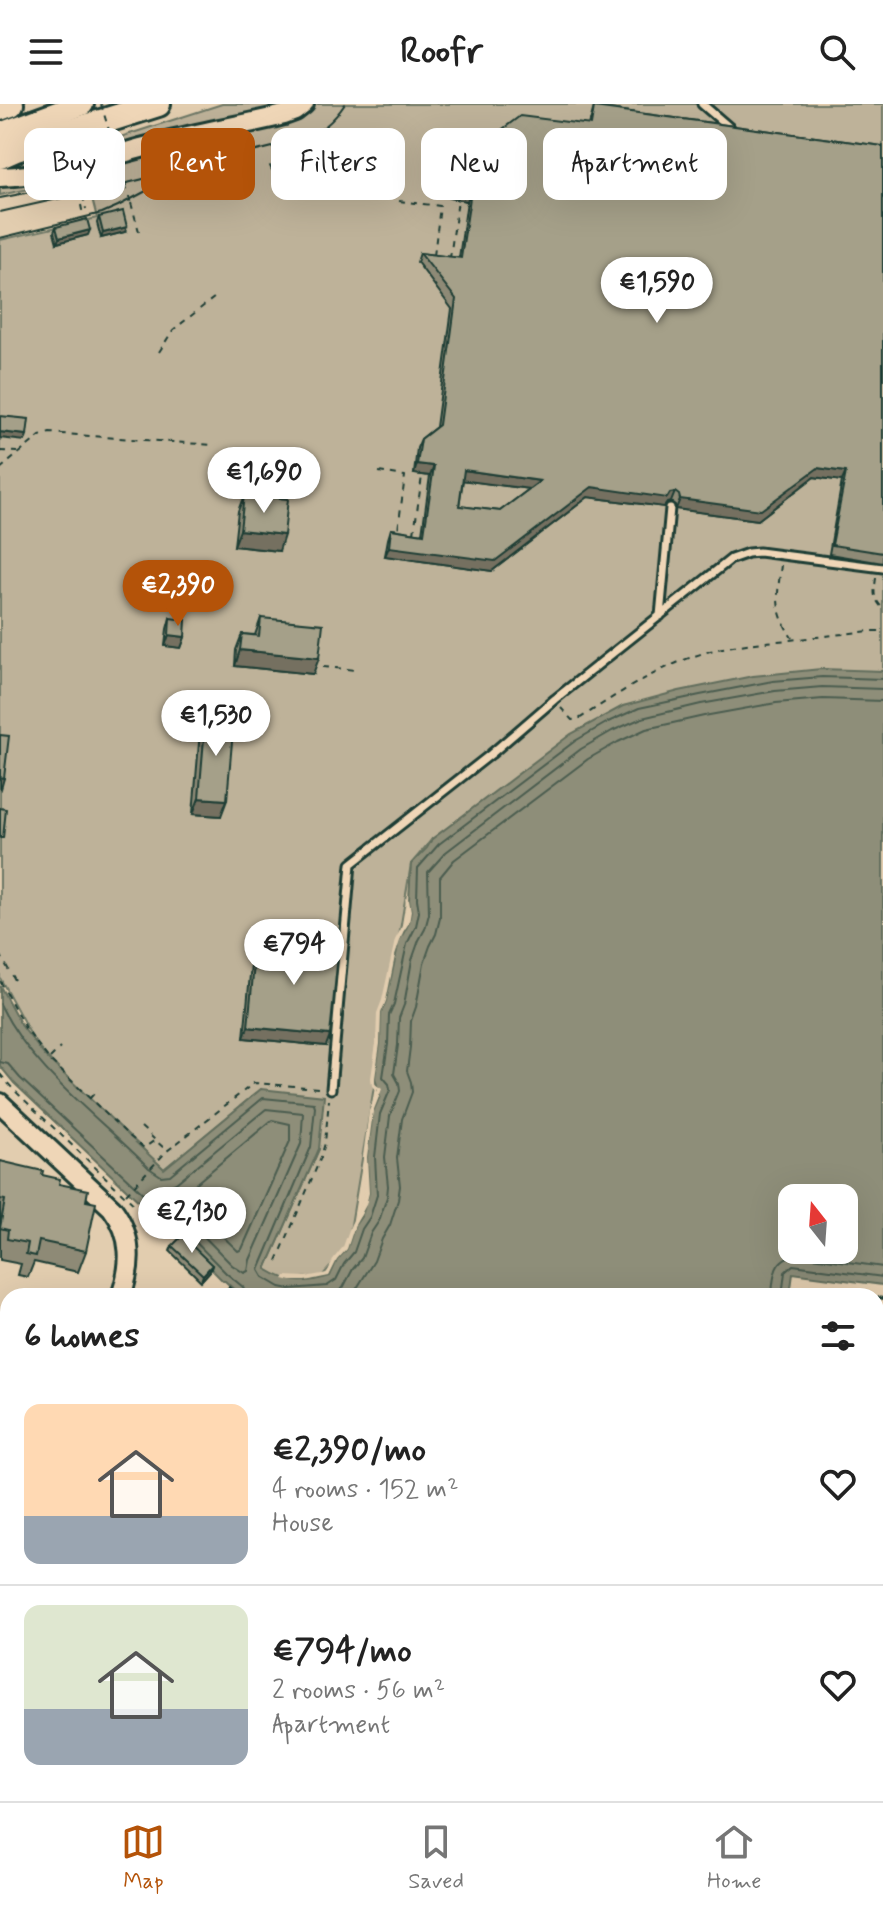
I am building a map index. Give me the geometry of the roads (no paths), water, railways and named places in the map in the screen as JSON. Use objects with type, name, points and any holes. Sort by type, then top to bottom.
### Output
[{"type":"highway","points":[[0,108],[11,104]]},
{"type":"highway","points":[[4,147],[158,104]]},
{"type":"main road","points":[[4,147],[82,104]]},
{"type":"main road","points":[[0,177],[63,169],[174,139],[284,115],[304,104]]},
{"type":"main road","points":[[0,1103],[112,1208],[122,1223],[128,1244],[129,1273],[124,1288]]},
{"type":"lane","points":[[702,104],[726,126],[736,130]]},
{"type":"lane","points":[[660,616],[670,508]]},
{"type":"lane","points":[[331,1089],[351,864],[731,559],[759,552],[883,568]]},
{"type":"water","points":[[821,669],[883,671],[883,1285],[793,1273],[791,1288],[232,1288],[14,1083],[0,1066],[0,986],[21,1025],[45,1056],[164,1169],[261,1089],[324,1096],[319,1149],[266,1269],[297,1281],[330,1276],[337,1260],[347,1249],[369,1193],[367,1157],[373,1112],[380,1096],[375,1078],[381,1013],[399,941],[409,923],[411,864],[432,839],[571,734],[623,706],[753,676]]},
{"type":"tram line","points":[[0,212],[301,140],[326,126],[345,104]]},
{"type":"tram line","points":[[0,198],[24,193]]},
{"type":"tram line","points":[[0,238],[102,213],[141,194]]}]
